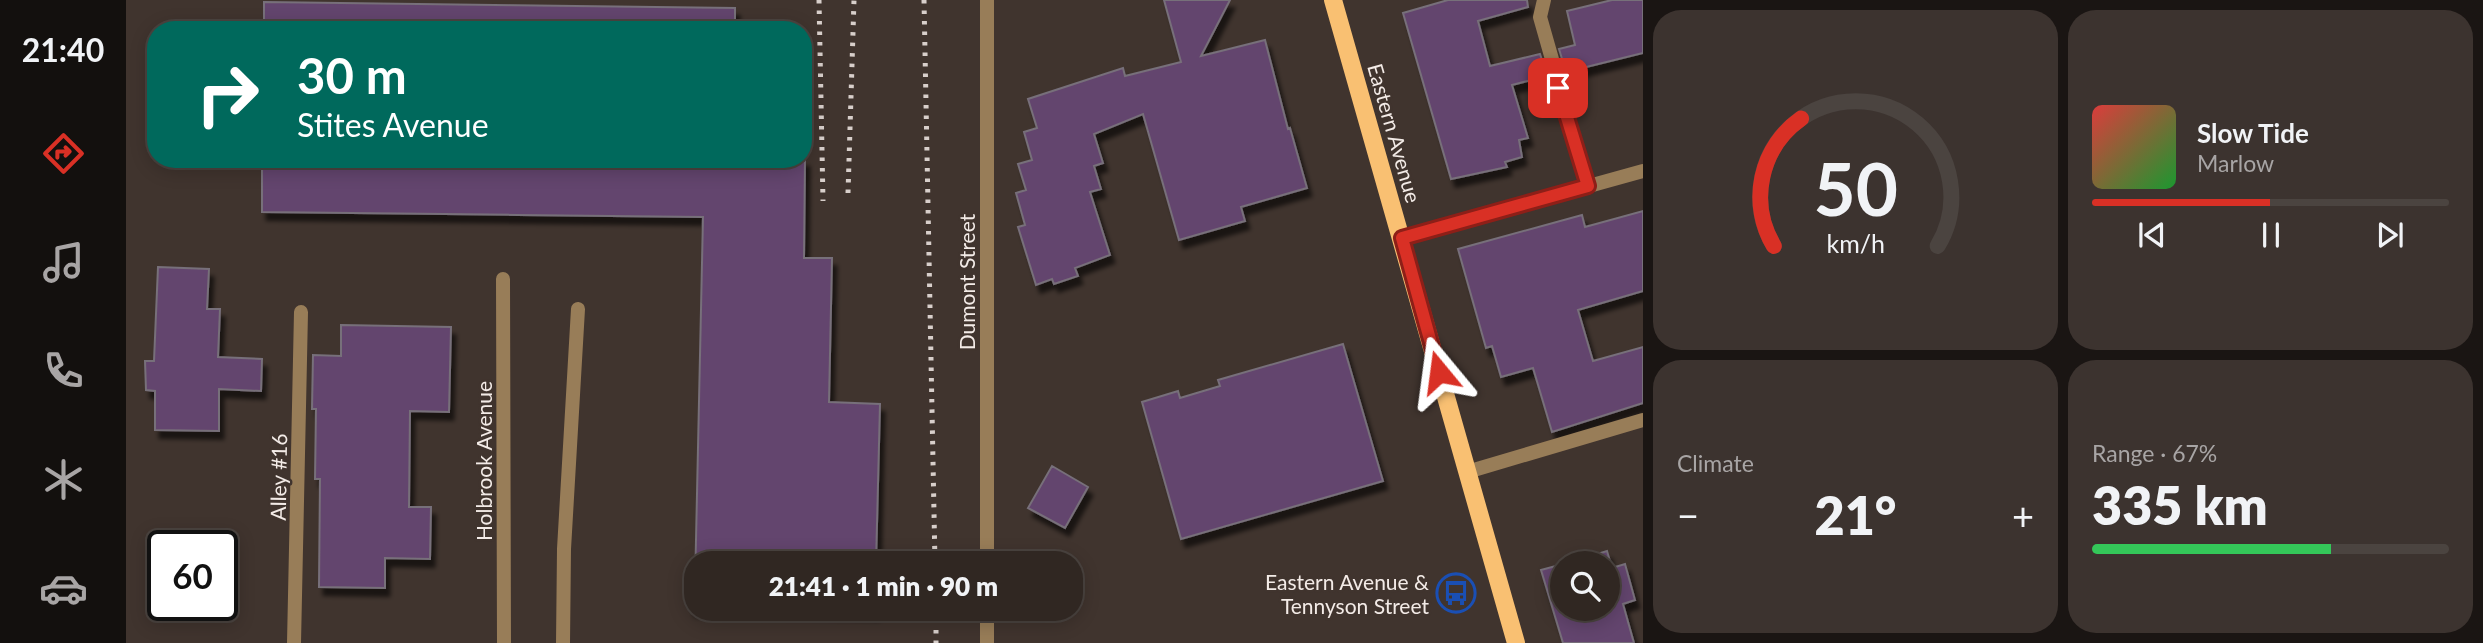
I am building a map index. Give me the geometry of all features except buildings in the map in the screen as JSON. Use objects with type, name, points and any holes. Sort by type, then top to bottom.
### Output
[{"type":"main road","name":"Eastern Avenue","points":[[1333,0],[1516,643]]},
{"type":"street","name":"Dumont Street","points":[[987,0],[987,551]]},
{"type":"street","points":[[1544,0],[1540,18],[1588,186]]},
{"type":"street","points":[[1402,238],[1643,171]]},
{"type":"street","name":"Holbrook Avenue","points":[[503,279],[504,643]]},
{"type":"street","points":[[563,643],[564,549],[578,309]]},
{"type":"street","name":"Alley #16","points":[[294,643],[301,312]]},
{"type":"street","points":[[1467,472],[1643,420]]},
{"type":"street","points":[[987,621],[987,643]]},
{"type":"railway","points":[[819,0],[823,201]]},
{"type":"railway","points":[[848,193],[854,0]]},
{"type":"railway","points":[[924,0],[935,551]]},
{"type":"railway","points":[[936,621],[936,643]]},
{"type":"place","name":"Eastern Avenue & Tennyson Street","points":[[1456,593]]},
{"type":"route","points":[[1439,372],[1402,238],[1588,186],[1558,88]]}]
